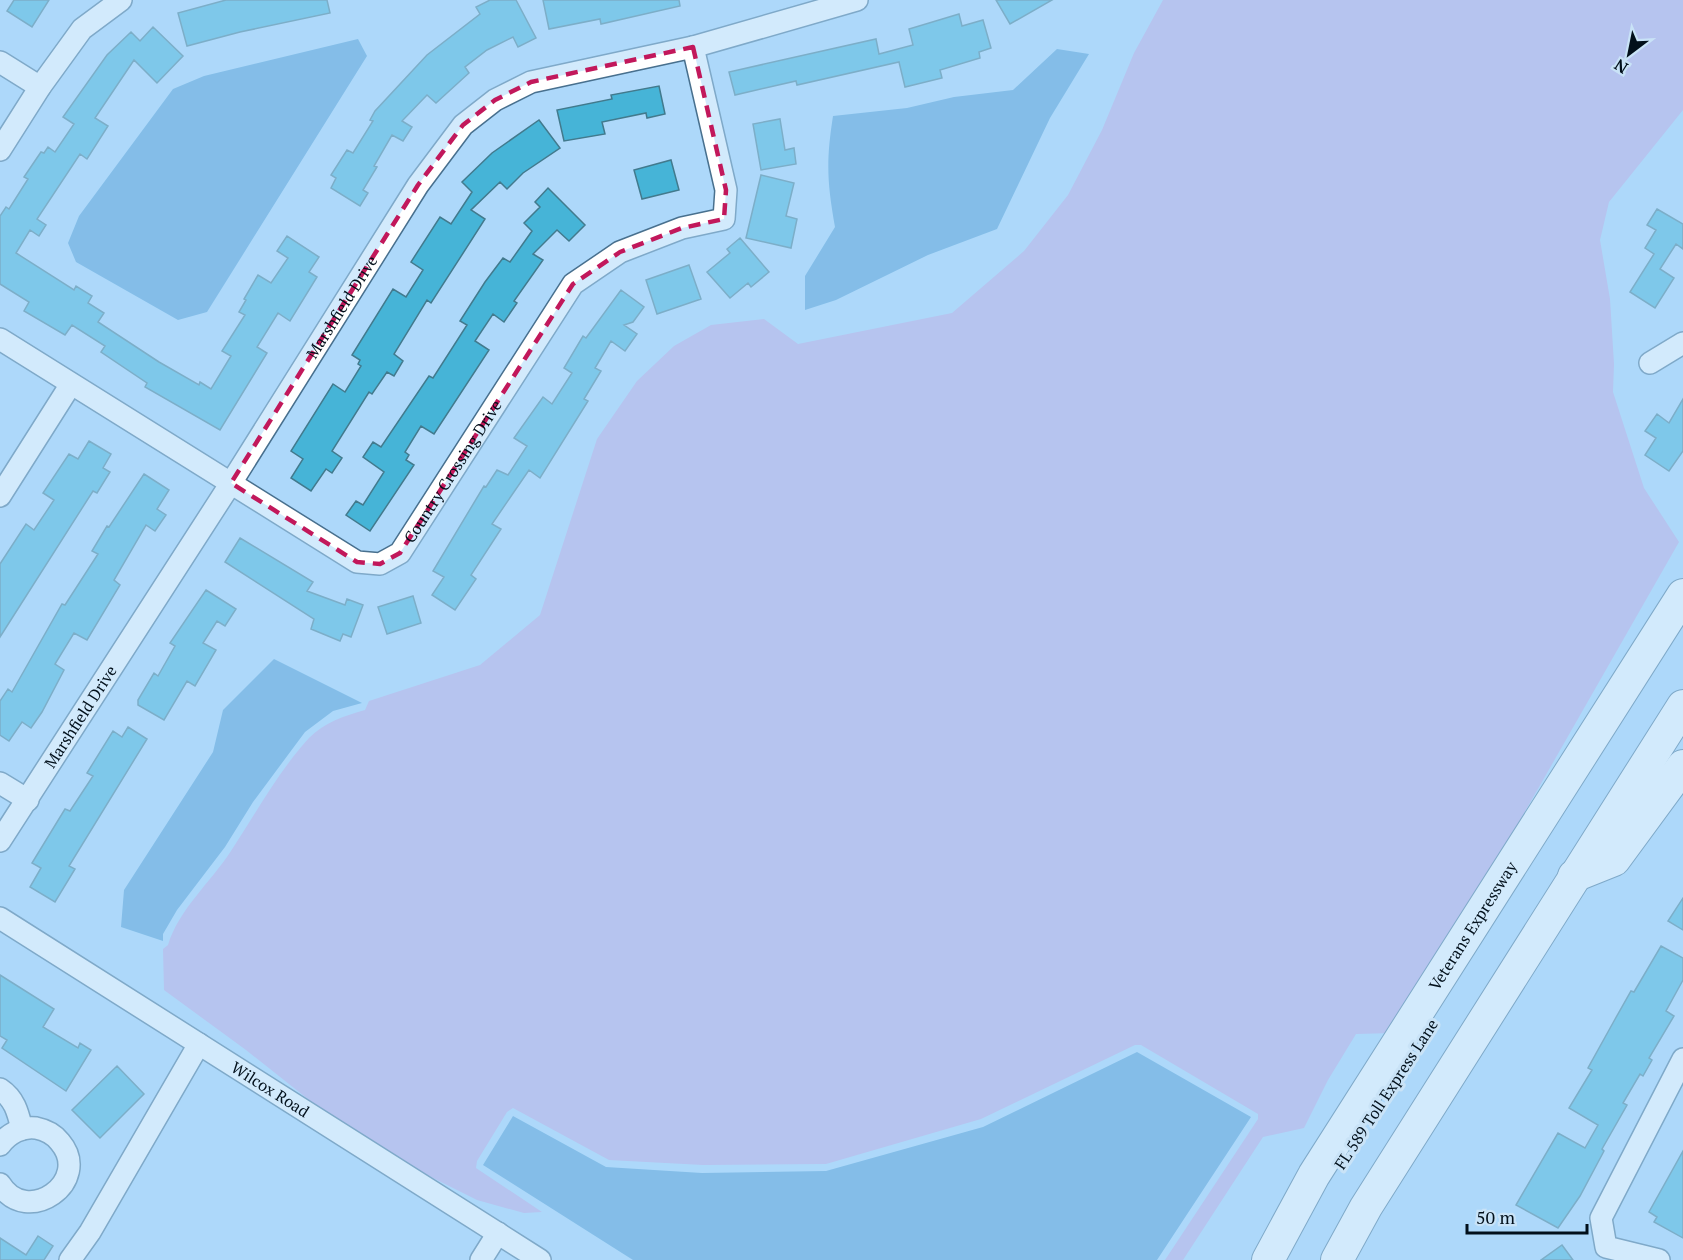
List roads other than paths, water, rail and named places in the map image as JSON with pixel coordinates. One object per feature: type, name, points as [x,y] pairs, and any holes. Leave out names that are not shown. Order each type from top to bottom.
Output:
[{"type":"highway","name":"Veterans Expressway","points":[[1268,1260],[1314,1175],[1683,595]]},
{"type":"highway","name":"FL 589 Toll Express Lane","points":[[1288,1260],[1332,1180],[1683,628]]},
{"type":"highway","points":[[1336,1260],[1366,1207],[1683,706]]},
{"type":"highway","points":[[1574,876],[1614,860],[1683,766]]},
{"type":"street","points":[[0,150],[39,87],[82,29],[121,0]]},
{"type":"street","name":"Marshfield Drive","points":[[0,841],[28,801],[231,483],[418,185],[463,125],[495,100],[531,82],[693,47],[857,0]]},
{"type":"street","name":"Country Crossing Drive","points":[[0,339],[357,562],[380,564],[400,553],[573,284],[620,252],[682,228],[724,219],[726,190],[693,47]]},
{"type":"street","points":[[0,63],[39,87]]},
{"type":"street","points":[[1650,363],[1683,343]]},
{"type":"street","points":[[0,496],[71,384]]},
{"type":"street","points":[[0,783],[28,801]]},
{"type":"street","name":"Wilcox Road","points":[[0,918],[540,1260]]},
{"type":"street","points":[[70,1260],[199,1044]]},
{"type":"street","points":[[1659,1260],[1606,1247],[1601,1218],[1683,1059]]},
{"type":"street","points":[[0,1089],[7,1094],[18,1110],[22,1129]]},
{"type":"street","points":[[0,1145],[10,1134],[22,1129],[45,1130],[56,1137],[68,1157],[66,1181],[59,1191],[38,1202],[13,1197],[0,1184]]},
{"type":"street","points":[[481,1260],[498,1233]]},
{"type":"water","points":[[358,39],[367,56],[207,312],[178,320],[76,262],[68,243],[79,216],[173,89],[204,76]]},
{"type":"water","points":[[1057,49],[1089,54],[1050,118],[997,229],[928,255],[836,300],[805,310],[805,276],[835,227],[828,172],[833,116],[907,108],[954,97],[1013,90]]},
{"type":"water","points":[[274,659],[362,703],[333,711],[305,732],[253,802],[225,847],[177,910],[163,934],[163,941],[121,927],[124,890],[213,752],[223,710]]},
{"type":"water","points":[[1137,1052],[1251,1117],[1157,1260],[633,1260],[483,1165],[513,1116],[606,1167],[702,1173],[826,1171],[983,1127]]}]
